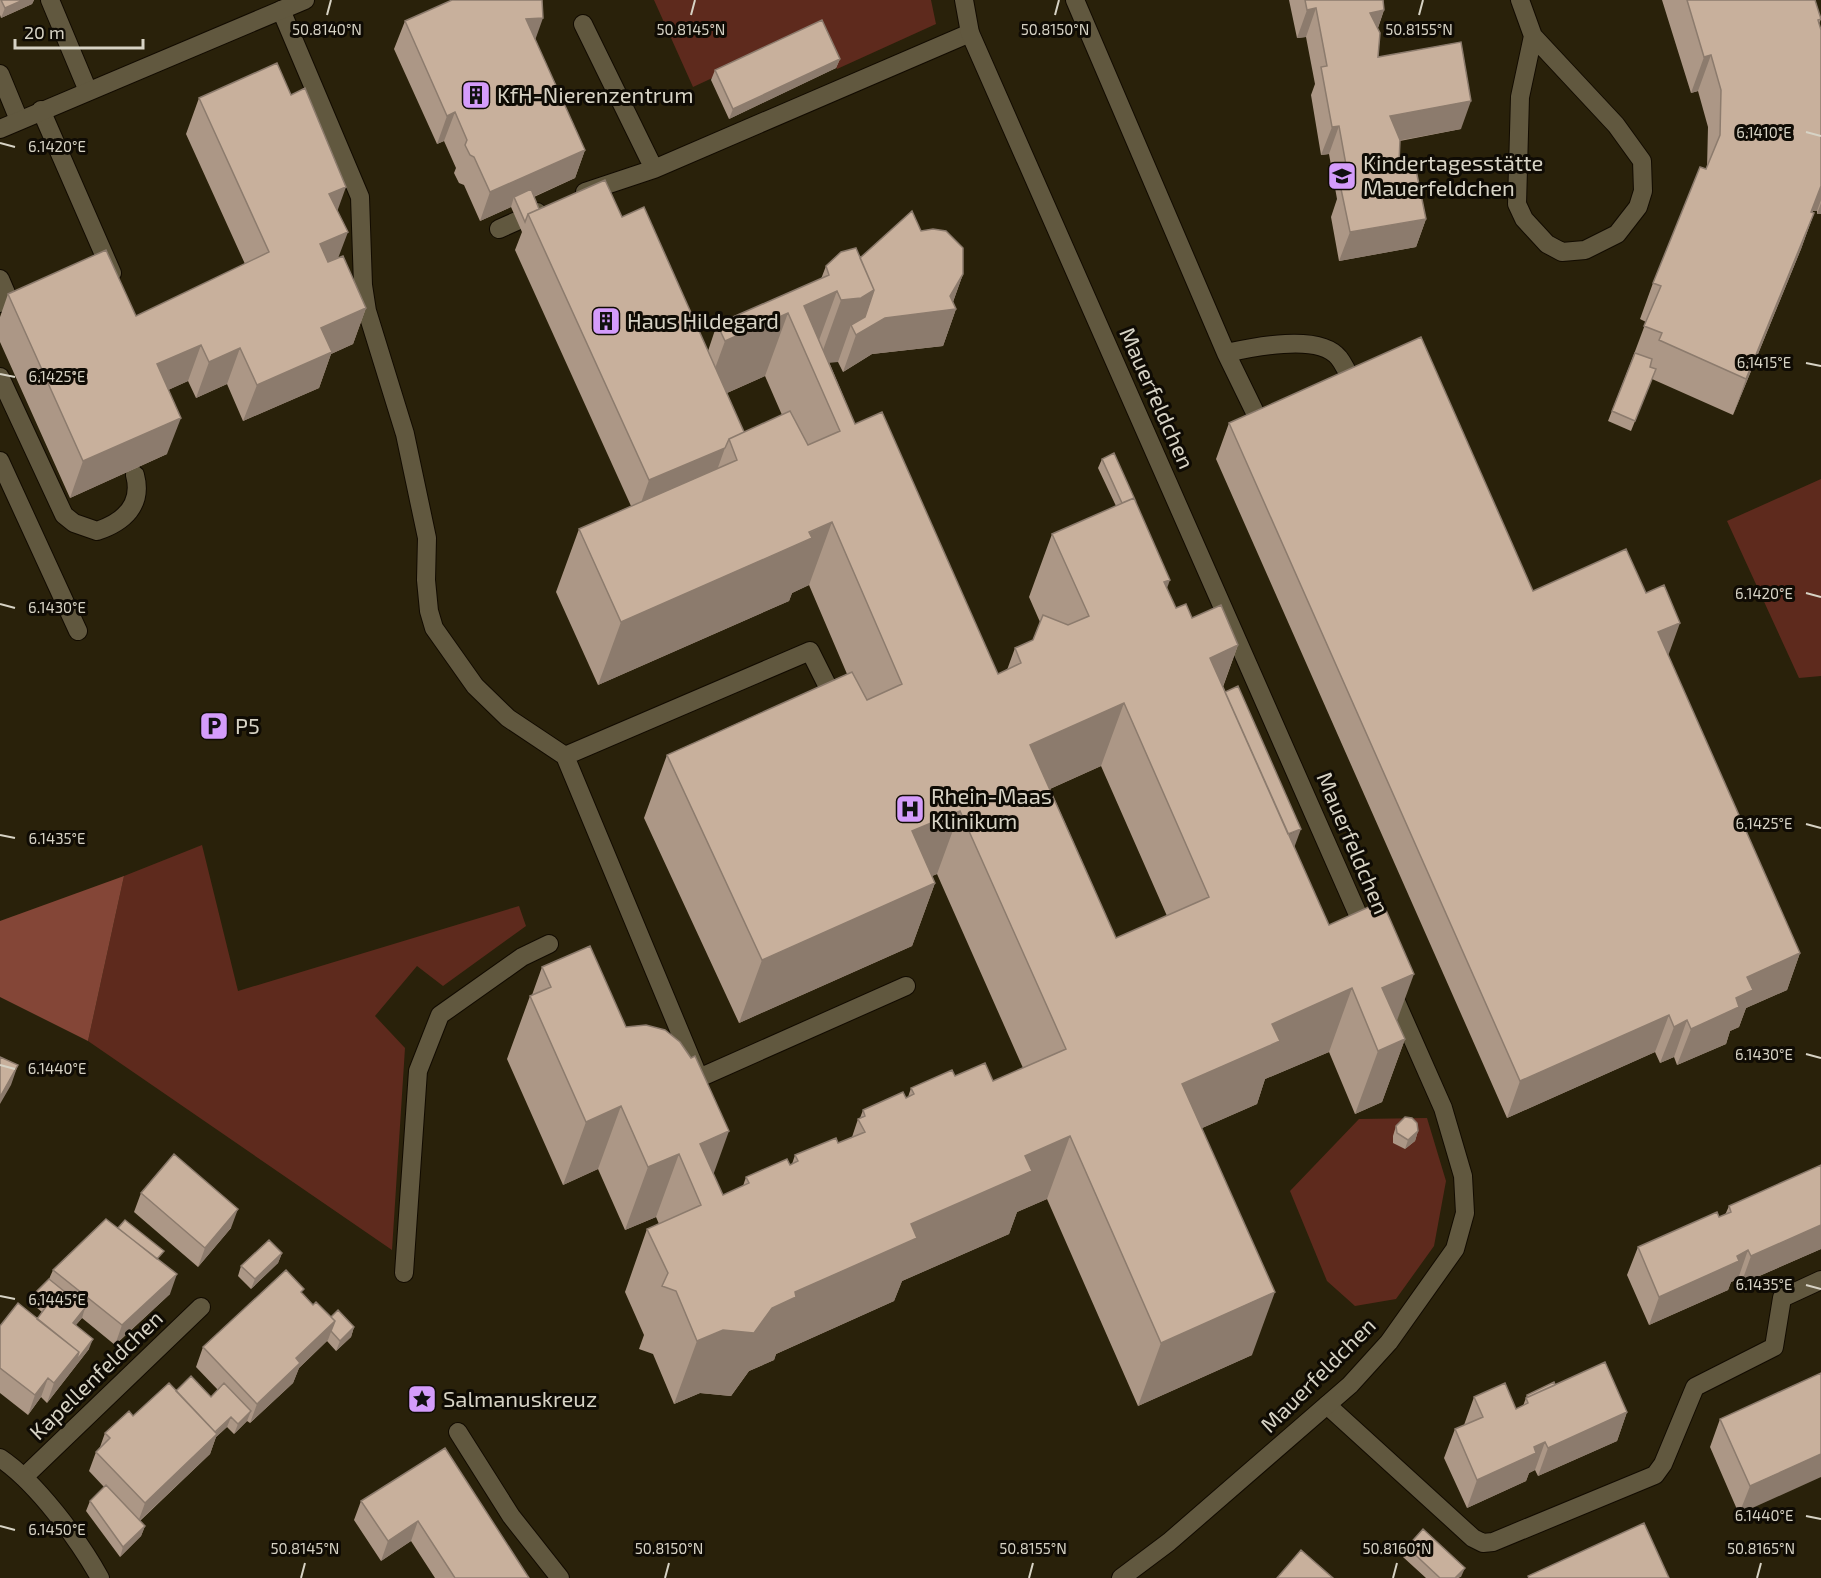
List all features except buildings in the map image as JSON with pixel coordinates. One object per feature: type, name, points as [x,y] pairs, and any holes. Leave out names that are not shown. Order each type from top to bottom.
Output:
[{"type":"street","points":[[50,0],[88,91]]},
{"type":"street","points":[[0,129],[305,0]]},
{"type":"street","name":"Mauerfeldchen","points":[[964,0],[970,33],[1374,952]]},
{"type":"street","points":[[1075,0],[1226,353],[1266,437]]},
{"type":"street","points":[[1520,0],[1533,36],[1616,125],[1642,161],[1643,191],[1638,207],[1617,234],[1585,250],[1562,252],[1547,244],[1530,226],[1517,204],[1520,97],[1533,36]]},
{"type":"street","points":[[281,10],[360,197],[363,285],[367,311],[405,434],[428,538],[426,580],[429,610],[434,627],[475,686],[500,710],[565,756],[699,1078],[906,986]]},
{"type":"street","points":[[583,24],[654,169]]},
{"type":"street","points":[[572,196],[654,169],[970,33]]},
{"type":"street","points":[[0,74],[19,120]]},
{"type":"street","points":[[41,110],[121,294]]},
{"type":"street","points":[[499,229],[551,206]]},
{"type":"street","points":[[0,279],[6,293],[6,301],[0,303]]},
{"type":"street","points":[[1226,353],[1290,344],[1323,347],[1338,356],[1358,395]]},
{"type":"street","points":[[0,377],[64,515],[74,523],[98,531],[124,518],[132,510],[136,499],[138,488],[135,475]]},
{"type":"street","points":[[0,461],[78,631]]},
{"type":"street","points":[[565,756],[810,651],[846,724]]},
{"type":"street","points":[[404,1273],[418,1071],[440,1015],[522,957],[549,944]]},
{"type":"street","name":"Mauerfeldchen","points":[[1121,1578],[1169,1542],[1327,1405],[1389,1342],[1455,1249],[1465,1213],[1463,1176],[1443,1108],[1384,974]]},
{"type":"street","points":[[1327,1405],[1473,1538],[1483,1543],[1493,1542],[1655,1475],[1663,1464],[1695,1387],[1774,1347],[1782,1298],[1821,1280]]},
{"type":"street","name":"Kapellenfeldchen","points":[[24,1477],[201,1307]]},
{"type":"street","points":[[458,1432],[511,1516],[560,1578]]},
{"type":"street","points":[[0,1458],[24,1477],[54,1512],[100,1578]]},
{"type":"shaded area","points":[[654,0],[931,0],[936,24],[837,69],[818,29],[693,87]]},
{"type":"shaded area","points":[[1821,479],[1821,676],[1799,678],[1727,521]]},
{"type":"shaded area","points":[[202,845],[238,991],[519,906],[526,926],[443,986],[417,966],[375,1016],[405,1048],[392,1250],[88,1041],[124,876]]},
{"type":"shaded area","points":[[124,876],[88,1041],[0,997],[0,921]]},
{"type":"shaded area","points":[[1427,1118],[1446,1181],[1434,1246],[1396,1299],[1355,1306],[1327,1281],[1290,1191],[1359,1119]]},
{"type":"place","name":"KfH-Nierenzentrum","points":[[476,95]]},
{"type":"place","name":"Kindertagesstätte Mauerfeldchen","points":[[1342,176]]},
{"type":"place","name":"Haus Hildegard","points":[[606,321]]},
{"type":"place","name":"P5","points":[[214,726]]},
{"type":"place","name":"Rhein-Maas Klinikum","points":[[910,809]]},
{"type":"place","name":"Salmanuskreuz","points":[[422,1399]]}]
